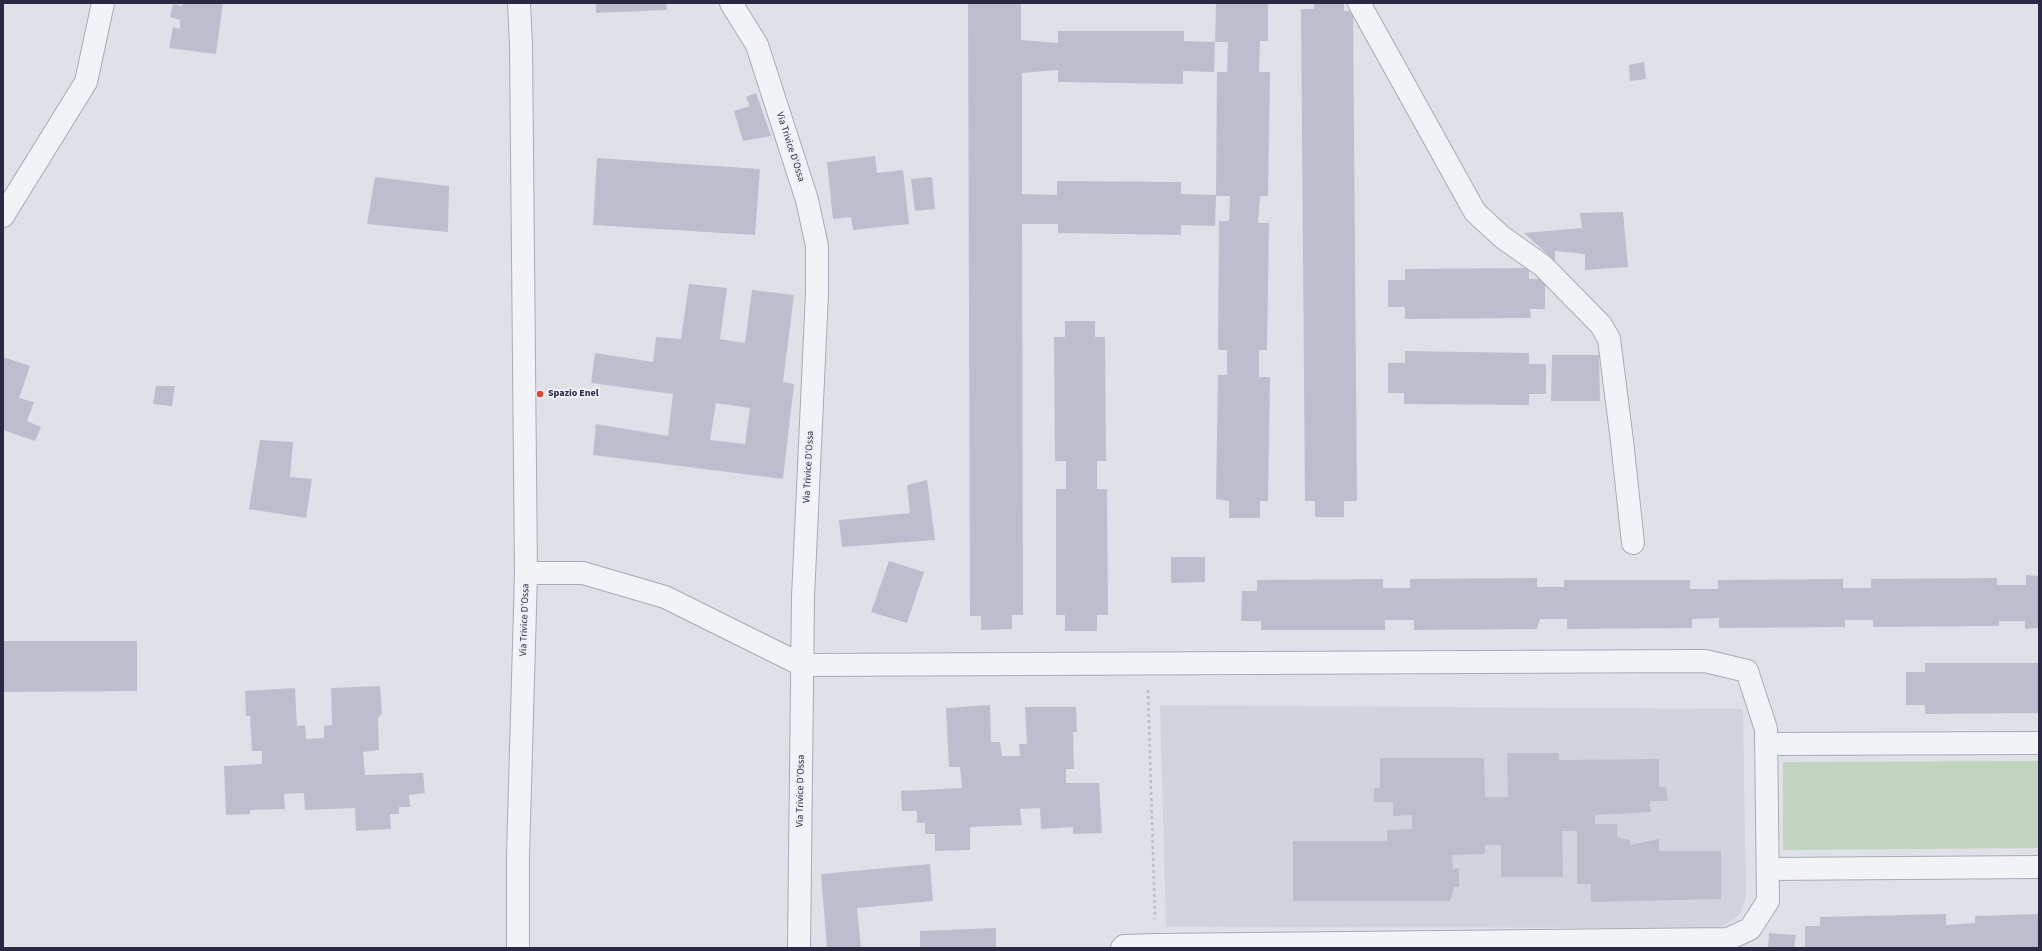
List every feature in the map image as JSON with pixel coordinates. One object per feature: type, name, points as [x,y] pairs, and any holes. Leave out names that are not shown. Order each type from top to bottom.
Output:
[{"type":"street","points":[[3,216],[86,82],[103,3]]},
{"type":"street","name":"Via Trivice D'Ossa","points":[[518,948],[518,856],[526,573],[521,60],[519,3]]},
{"type":"street","name":"Via Trivice D'Ossa","points":[[731,3],[757,44],[807,200],[817,246],[817,293],[803,597],[799,948]]},
{"type":"street","points":[[1359,3],[1475,212],[1502,237],[1543,266],[1601,325],[1609,339],[1633,543]]},
{"type":"street","points":[[526,573],[583,573],[665,597],[802,665],[1706,661],[1747,671],[1766,729],[1768,901],[1750,929],[1728,939],[1156,945],[1124,946],[1122,948]]},
{"type":"street","points":[[1766,744],[2039,744]]},
{"type":"street","points":[[1768,869],[2039,867]]},
{"type":"path","points":[[1147,663],[1156,945]]},
{"type":"shaded area","points":[[1160,705],[1743,709],[1746,898],[1740,914],[1725,925],[1713,928],[1166,927]]},
{"type":"green space","points":[[2039,761],[2039,848],[1783,850],[1783,762]]},
{"type":"building","points":[[183,3],[223,3],[216,54],[169,48],[173,27],[180,29],[180,20],[170,17],[173,4],[182,6]]},
{"type":"building","points":[[596,3],[666,3],[667,10],[596,13]]},
{"type":"building","points":[[968,3],[1021,3],[1021,40],[1058,43],[1058,31],[1184,31],[1184,41],[1215,42],[1214,72],[1183,71],[1183,84],[1058,82],[1058,70],[1022,73],[1022,194],[1057,195],[1057,181],[1181,182],[1181,194],[1216,195],[1215,226],[1181,225],[1181,235],[1058,233],[1058,224],[1022,224],[1023,615],[1012,615],[1012,629],[981,630],[981,616],[970,616]]},
{"type":"building","points":[[1216,3],[1268,3],[1268,41],[1260,41],[1259,72],[1270,72],[1268,196],[1260,196],[1258,223],[1269,223],[1267,350],[1259,350],[1259,377],[1270,377],[1268,501],[1260,501],[1260,518],[1229,518],[1229,501],[1216,499],[1218,375],[1227,375],[1227,350],[1218,350],[1219,221],[1229,221],[1230,196],[1216,196],[1217,72],[1227,72],[1228,42],[1215,42]]},
{"type":"building","points":[[1314,3],[1344,3],[1344,11],[1353,11],[1357,501],[1344,501],[1344,517],[1315,517],[1315,501],[1305,501],[1301,9],[1314,9]]},
{"type":"building","points":[[1644,62],[1646,79],[1630,81],[1629,65]]},
{"type":"building","points":[[756,93],[771,136],[743,141],[734,111],[750,106],[746,97]]},
{"type":"building","points":[[875,156],[877,173],[903,170],[909,224],[853,230],[851,217],[833,219],[827,162]]},
{"type":"building","points":[[597,158],[760,169],[755,235],[593,225]]},
{"type":"building","points":[[375,177],[449,186],[448,232],[367,224]]},
{"type":"building","points":[[932,177],[935,209],[915,211],[911,179]]},
{"type":"building","points":[[1623,212],[1628,267],[1585,270],[1585,254],[1555,251],[1555,261],[1524,233],[1582,228],[1580,213]]},
{"type":"building","points":[[1529,268],[1529,279],[1545,279],[1545,309],[1530,309],[1531,318],[1405,319],[1405,307],[1388,307],[1388,280],[1405,280],[1405,269]]},
{"type":"building","points":[[689,284],[727,288],[720,339],[745,343],[752,290],[794,295],[783,382],[794,384],[783,479],[593,455],[596,424],[668,436],[673,394],[591,383],[595,353],[653,362],[656,337],[681,339]],"holes":[[[716,403],[750,408],[745,444],[710,440]]]},
{"type":"building","points":[[1065,321],[1095,321],[1095,337],[1105,337],[1106,461],[1097,461],[1097,489],[1107,489],[1108,615],[1097,615],[1097,631],[1065,631],[1065,615],[1056,615],[1056,489],[1066,489],[1066,461],[1055,461],[1054,337],[1065,337]]},
{"type":"building","points":[[1405,351],[1529,353],[1529,364],[1546,364],[1546,394],[1529,394],[1529,405],[1404,404],[1404,393],[1388,393],[1388,363],[1405,363]]},
{"type":"building","points":[[1552,355],[1599,355],[1600,401],[1551,401]]},
{"type":"building","points":[[3,357],[30,366],[19,398],[34,402],[27,421],[41,427],[35,441],[3,430]]},
{"type":"building","points":[[156,386],[175,386],[172,406],[153,404]]},
{"type":"building","points":[[260,440],[293,442],[290,477],[312,479],[306,518],[249,509]]},
{"type":"building","points":[[927,480],[935,540],[842,547],[839,520],[910,513],[907,485]]},
{"type":"building","points":[[1171,557],[1205,557],[1205,582],[1171,583]]},
{"type":"building","points":[[889,561],[924,572],[907,623],[871,612]]},
{"type":"building","points":[[2026,575],[2039,576],[2039,628],[2025,629],[2025,621],[1999,621],[1999,626],[1873,627],[1873,620],[1845,620],[1845,627],[1719,628],[1719,618],[1692,619],[1692,628],[1567,629],[1567,619],[1540,619],[1537,629],[1414,630],[1414,620],[1385,620],[1385,630],[1261,630],[1261,621],[1241,621],[1242,591],[1257,591],[1257,580],[1383,579],[1383,588],[1410,588],[1410,579],[1537,578],[1537,587],[1564,587],[1564,580],[1690,580],[1690,589],[1718,589],[1718,580],[1843,579],[1843,588],[1871,588],[1871,579],[1997,578],[1997,585],[2026,585]]},
{"type":"building","points":[[3,641],[137,641],[137,691],[3,692]]},
{"type":"building","points":[[1925,663],[2039,663],[2039,713],[1925,714],[1925,705],[1906,705],[1906,672],[1925,672]]},
{"type":"building","points":[[380,686],[382,713],[378,718],[379,750],[363,752],[365,775],[423,773],[425,793],[409,795],[410,807],[399,807],[399,814],[390,814],[391,829],[356,831],[355,808],[305,810],[304,793],[284,794],[285,809],[250,810],[250,814],[226,815],[224,766],[262,764],[262,751],[252,751],[250,716],[246,716],[245,691],[295,688],[297,726],[305,725],[306,739],[324,738],[324,726],[332,725],[331,688]]},
{"type":"building","points":[[990,705],[991,742],[1000,742],[1002,756],[1020,756],[1019,744],[1027,744],[1025,707],[1076,707],[1077,732],[1073,732],[1074,769],[1066,769],[1066,783],[1099,783],[1102,833],[1073,834],[1073,827],[1041,829],[1040,808],[1020,809],[1022,825],[970,827],[970,850],[935,851],[935,834],[925,834],[925,823],[917,823],[917,811],[902,811],[901,791],[962,788],[960,767],[949,767],[946,708]]},
{"type":"building","points":[[1507,753],[1559,753],[1559,760],[1659,759],[1659,787],[1666,787],[1668,801],[1650,801],[1651,812],[1595,815],[1595,824],[1617,824],[1617,837],[1630,840],[1630,845],[1659,839],[1659,851],[1721,851],[1721,899],[1591,902],[1591,884],[1577,884],[1577,831],[1562,831],[1563,877],[1501,877],[1501,845],[1485,845],[1485,854],[1452,855],[1453,869],[1459,868],[1459,887],[1454,887],[1450,901],[1293,901],[1293,841],[1387,841],[1387,830],[1412,829],[1412,815],[1393,816],[1393,802],[1374,802],[1374,788],[1380,788],[1380,758],[1484,758],[1485,797],[1508,797]]},
{"type":"building","points":[[930,864],[933,901],[857,908],[861,948],[827,948],[821,874]]},
{"type":"building","points":[[1946,914],[1946,925],[1975,923],[1975,916],[2039,914],[2039,948],[1805,948],[1805,926],[1820,926],[1820,917]]},
{"type":"building","points":[[996,928],[996,948],[920,948],[920,931]]},
{"type":"building","points":[[1769,933],[1796,935],[1794,948],[1768,948]]},
{"type":"place","name":"Spazio Enel","points":[[540,394]]}]
